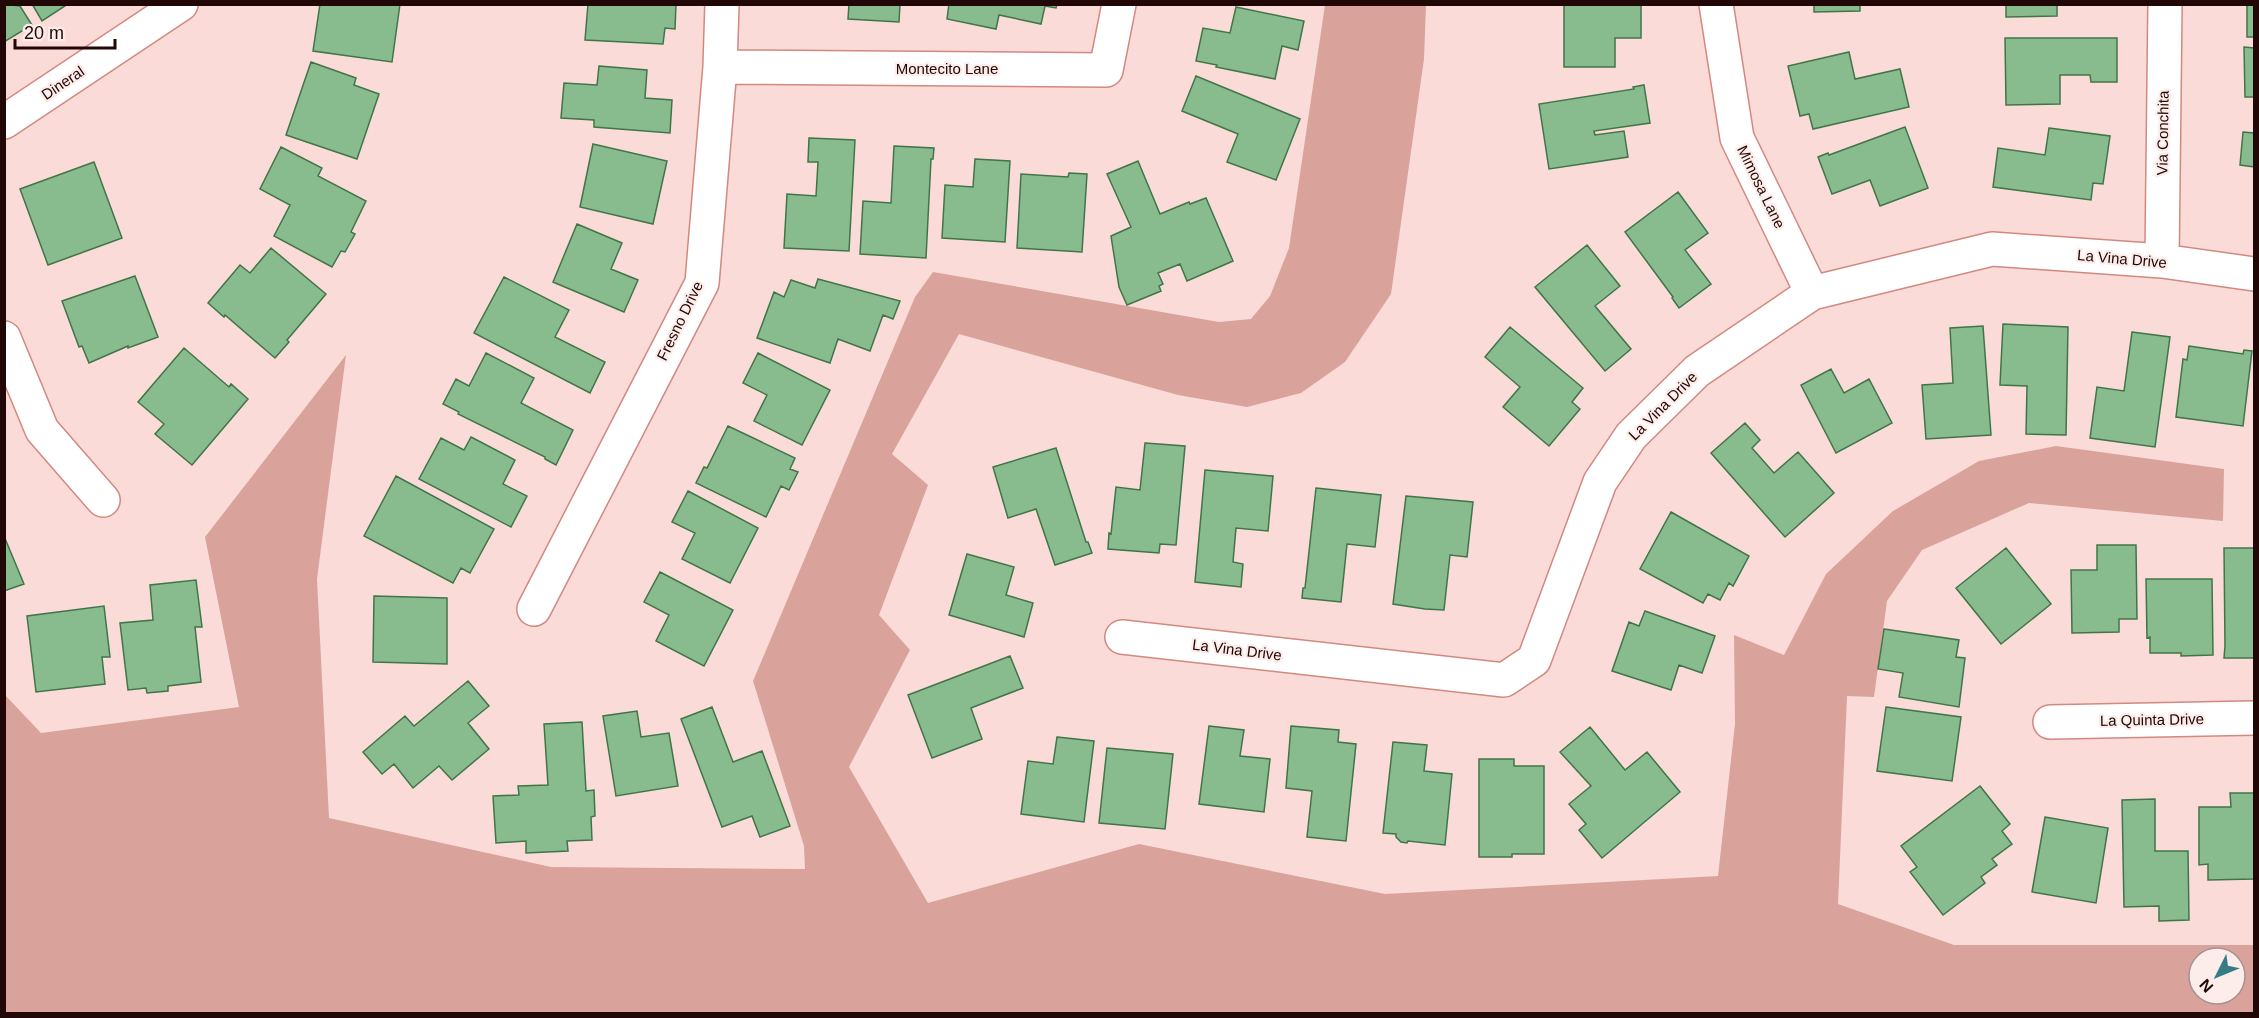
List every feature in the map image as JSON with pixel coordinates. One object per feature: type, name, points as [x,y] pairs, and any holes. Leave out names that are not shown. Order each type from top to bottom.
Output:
[{"type":"street","name":"Dineral","points":[[4,122],[181,4]]},
{"type":"street","name":"Fresno Drive","points":[[534,609],[702,283],[720,67],[722,4]]},
{"type":"street","name":"Montecito Lane","points":[[720,67],[1106,70],[1119,4]]},
{"type":"street","name":"Mimosa Lane","points":[[1716,4],[1737,138],[1812,293]]},
{"type":"street","name":"Via Conchita","points":[[2162,261],[2164,4]]},
{"type":"street","name":"La Vina Drive","points":[[1122,637],[1504,680],[1534,660],[1600,482],[1631,436],[1697,371],[1812,293],[1992,249],[2162,261],[2254,274]]},
{"type":"street","points":[[4,338],[42,430],[103,500]]},
{"type":"street","name":"La Quinta Drive","points":[[2050,722],[2254,718]]},
{"type":"shaded area","points":[[1325,5],[1426,5],[1424,59],[1391,294],[1345,362],[1301,393],[1247,407],[1178,395],[959,334],[892,454],[928,485],[879,615],[910,650],[849,767],[928,903],[1139,844],[1385,894],[1718,876],[1735,724],[1734,635],[1784,655],[1826,574],[1893,511],[1979,461],[2056,446],[2224,469],[2223,521],[2029,503],[1922,550],[1887,601],[1874,697],[1847,696],[1838,904],[1954,945],[2254,945],[2254,1013],[5,1013],[5,695],[41,733],[239,707],[205,537],[346,355],[317,579],[329,818],[551,867],[805,869],[804,846],[753,681],[915,297],[933,272],[1219,322],[1251,319],[1270,296],[1289,248]]},
{"type":"building","points":[[4,4],[20,6],[32,25],[4,42]]},
{"type":"building","points":[[32,4],[68,4],[42,21]]},
{"type":"building","points":[[320,4],[400,4],[392,62],[313,51]]},
{"type":"building","points":[[588,4],[676,4],[675,29],[665,28],[663,44],[585,40]]},
{"type":"building","points":[[849,4],[900,4],[899,22],[848,19]]},
{"type":"building","points":[[949,4],[1057,4],[1056,8],[1045,6],[1041,24],[999,15],[996,29],[947,19]]},
{"type":"building","points":[[1564,4],[1641,4],[1641,38],[1615,38],[1615,67],[1564,67]]},
{"type":"building","points":[[1814,4],[1860,4],[1860,11],[1814,12]]},
{"type":"building","points":[[2006,4],[2057,4],[2057,16],[2006,17]]},
{"type":"building","points":[[2247,4],[2254,4],[2254,37],[2247,37]]},
{"type":"building","points":[[1236,7],[1304,21],[1298,50],[1282,46],[1275,79],[1196,61],[1203,28],[1230,33]]},
{"type":"building","points":[[2005,38],[2117,38],[2117,82],[2091,82],[2090,75],[2060,75],[2060,104],[2006,105]]},
{"type":"building","points":[[2244,47],[2254,48],[2254,97],[2245,97]]},
{"type":"building","points":[[1849,52],[1855,79],[1900,69],[1909,107],[1813,129],[1809,114],[1800,116],[1788,66]]},
{"type":"building","points":[[311,62],[356,78],[354,85],[379,94],[357,159],[286,135]]},
{"type":"building","points":[[599,66],[647,70],[645,98],[672,100],[670,133],[594,127],[594,120],[561,118],[564,83],[597,85]]},
{"type":"building","points":[[1196,76],[1300,119],[1276,180],[1227,162],[1238,134],[1182,111]]},
{"type":"building","points":[[1644,85],[1650,123],[1594,131],[1595,135],[1624,131],[1628,157],[1549,169],[1539,104],[1634,89],[1633,87]]},
{"type":"building","points":[[1905,127],[1928,188],[1880,206],[1870,180],[1832,194],[1818,157]]},
{"type":"building","points":[[2049,128],[2110,136],[2103,184],[2093,183],[2091,200],[1993,187],[1998,148],[2045,155]]},
{"type":"building","points":[[2243,132],[2254,133],[2254,167],[2240,165]]},
{"type":"building","points":[[809,138],[855,140],[849,251],[784,248],[787,194],[816,196],[818,162],[808,162]]},
{"type":"building","points":[[593,144],[667,161],[653,224],[580,207]]},
{"type":"building","points":[[894,146],[934,148],[933,159],[931,159],[926,258],[860,254],[863,201],[891,203]]},
{"type":"building","points":[[281,147],[322,168],[318,176],[366,201],[351,232],[355,234],[345,252],[341,251],[332,267],[274,236],[290,205],[260,189]]},
{"type":"building","points":[[975,159],[1010,161],[1005,242],[942,238],[945,185],[973,187]]},
{"type":"building","points":[[1138,161],[1160,214],[1189,202],[1190,204],[1206,198],[1233,261],[1187,281],[1180,264],[1158,273],[1163,284],[1159,286],[1161,291],[1127,305],[1119,287],[1111,236],[1131,227],[1107,174]]},
{"type":"building","points":[[94,162],[122,238],[48,265],[20,189]]},
{"type":"building","points":[[1069,173],[1087,174],[1082,252],[1017,248],[1021,174],[1068,177]]},
{"type":"building","points":[[1678,192],[1708,233],[1685,250],[1711,284],[1679,308],[1625,232]]},
{"type":"building","points":[[577,224],[622,243],[611,269],[638,280],[624,312],[553,282]]},
{"type":"building","points":[[1587,245],[1620,286],[1595,306],[1631,349],[1605,371],[1535,287]]},
{"type":"building","points":[[271,248],[326,294],[287,340],[289,342],[275,358],[208,303],[240,265],[250,273]]},
{"type":"building","points":[[135,276],[158,337],[128,348],[128,346],[89,363],[82,346],[79,347],[62,301]]},
{"type":"building","points":[[504,277],[569,310],[555,337],[605,362],[590,393],[474,333]]},
{"type":"building","points":[[818,279],[900,301],[893,319],[883,315],[870,351],[838,339],[830,363],[757,338],[774,292],[784,297],[791,280],[815,288]]},
{"type":"building","points":[[2003,324],[2068,327],[2066,435],[2026,434],[2027,386],[2000,385]]},
{"type":"building","points":[[1983,326],[1991,435],[1926,439],[1922,385],[1953,383],[1950,328]]},
{"type":"building","points":[[1510,327],[1583,388],[1572,402],[1580,409],[1549,446],[1503,407],[1520,387],[1485,357]]},
{"type":"building","points":[[2132,332],[2170,337],[2155,447],[2090,438],[2097,387],[2124,391]]},
{"type":"building","points":[[2189,346],[2243,354],[2244,350],[2252,351],[2243,426],[2176,417],[2183,359],[2187,360]]},
{"type":"building","points":[[184,348],[229,387],[231,384],[248,399],[192,465],[155,434],[164,424],[138,402]]},
{"type":"building","points":[[486,353],[534,378],[521,403],[573,430],[556,465],[545,457],[458,414],[459,412],[443,404],[456,379],[469,386]]},
{"type":"building","points":[[758,353],[830,390],[802,445],[754,421],[767,395],[743,383]]},
{"type":"building","points":[[1831,369],[1844,393],[1869,379],[1892,423],[1836,453],[1801,385]]},
{"type":"building","points":[[1745,423],[1760,440],[1752,448],[1774,473],[1798,452],[1834,493],[1785,537],[1711,453]]},
{"type":"building","points":[[728,426],[795,458],[790,469],[798,472],[789,490],[781,486],[766,517],[696,483],[704,467],[707,468]]},
{"type":"building","points":[[471,437],[515,460],[503,484],[527,496],[511,527],[419,479],[441,438],[464,450]]},
{"type":"building","points":[[1145,443],[1185,446],[1176,545],[1160,544],[1159,553],[1108,549],[1116,487],[1140,490]]},
{"type":"building","points":[[1056,448],[1086,542],[1092,553],[1055,565],[1036,509],[1008,518],[993,467]]},
{"type":"building","points":[[1205,470],[1273,476],[1268,531],[1236,528],[1233,562],[1243,564],[1241,587],[1195,582]]},
{"type":"building","points":[[396,476],[494,529],[470,573],[461,568],[453,583],[364,536]]},
{"type":"building","points":[[1316,488],[1381,495],[1375,547],[1347,544],[1341,602],[1302,598]]},
{"type":"building","points":[[688,491],[758,528],[730,583],[682,559],[695,533],[672,522]]},
{"type":"building","points":[[1406,496],[1473,502],[1467,557],[1450,555],[1444,610],[1393,604]]},
{"type":"building","points":[[1671,512],[1749,556],[1733,586],[1729,583],[1720,600],[1708,594],[1703,603],[1640,569]]},
{"type":"building","points":[[4,536],[24,584],[4,591]]},
{"type":"building","points":[[2097,545],[2136,545],[2137,619],[2119,619],[2119,632],[2072,633],[2071,570],[2097,570]]},
{"type":"building","points":[[2006,548],[2051,604],[2001,644],[1956,588]]},
{"type":"building","points":[[2224,548],[2254,548],[2254,658],[2224,658]]},
{"type":"building","points":[[967,554],[1014,567],[1006,595],[1033,603],[1024,637],[949,615]]},
{"type":"building","points":[[660,572],[733,610],[704,666],[656,641],[669,615],[644,602]]},
{"type":"building","points":[[2146,579],[2212,579],[2213,655],[2181,656],[2181,653],[2150,653],[2150,637],[2147,638]]},
{"type":"building","points":[[196,580],[202,627],[195,627],[201,682],[168,686],[168,691],[147,693],[146,688],[128,690],[120,623],[153,620],[150,585]]},
{"type":"building","points":[[374,596],[447,598],[447,664],[373,662]]},
{"type":"building","points":[[104,606],[110,657],[102,657],[105,684],[36,692],[27,616]]},
{"type":"building","points":[[1645,611],[1715,636],[1702,673],[1679,665],[1671,690],[1612,671],[1629,622],[1639,626]]},
{"type":"building","points":[[1884,629],[1959,640],[1956,657],[1965,658],[1959,707],[1899,697],[1903,673],[1878,669]]},
{"type":"building","points":[[1010,656],[1023,688],[971,708],[982,739],[932,758],[908,695]]},
{"type":"building","points":[[468,681],[489,706],[468,723],[489,749],[452,780],[439,766],[413,788],[394,764],[382,774],[363,752],[405,716],[414,726]]},
{"type":"building","points":[[712,707],[733,762],[762,751],[790,826],[760,837],[752,816],[722,827],[681,719]]},
{"type":"building","points":[[1886,707],[1961,717],[1952,781],[1877,771]]},
{"type":"building","points":[[637,711],[641,737],[669,733],[678,786],[616,796],[603,716]]},
{"type":"building","points":[[582,722],[586,791],[594,790],[595,816],[591,817],[592,840],[567,841],[568,851],[526,853],[526,841],[496,843],[493,796],[519,795],[518,786],[548,785],[544,724]]},
{"type":"building","points":[[1209,726],[1244,730],[1240,756],[1270,759],[1264,812],[1199,804]]},
{"type":"building","points":[[1291,726],[1339,730],[1338,742],[1356,744],[1346,841],[1307,837],[1312,791],[1286,788]]},
{"type":"building","points":[[1590,727],[1625,770],[1647,752],[1680,792],[1602,858],[1579,830],[1586,824],[1569,804],[1591,786],[1560,752]]},
{"type":"building","points":[[1057,737],[1094,741],[1084,822],[1021,814],[1028,761],[1053,764]]},
{"type":"building","points":[[1393,742],[1427,745],[1424,771],[1452,774],[1445,845],[1401,842],[1396,834],[1383,833]]},
{"type":"building","points":[[1107,748],[1173,754],[1165,829],[1099,823]]},
{"type":"building","points":[[1479,759],[1514,759],[1514,766],[1544,766],[1544,854],[1479,857]]},
{"type":"building","points":[[1980,786],[2010,824],[2002,831],[2012,844],[1992,859],[1997,865],[1981,877],[1985,883],[1943,915],[1910,872],[1917,867],[1901,846]]},
{"type":"building","points":[[2230,793],[2254,793],[2254,879],[2208,880],[2208,864],[2199,865],[2199,807],[2231,807]]},
{"type":"building","points":[[2155,799],[2155,851],[2188,851],[2189,920],[2159,921],[2159,906],[2124,907],[2122,800]]},
{"type":"building","points":[[2045,817],[2108,828],[2096,903],[2032,892]]}]
